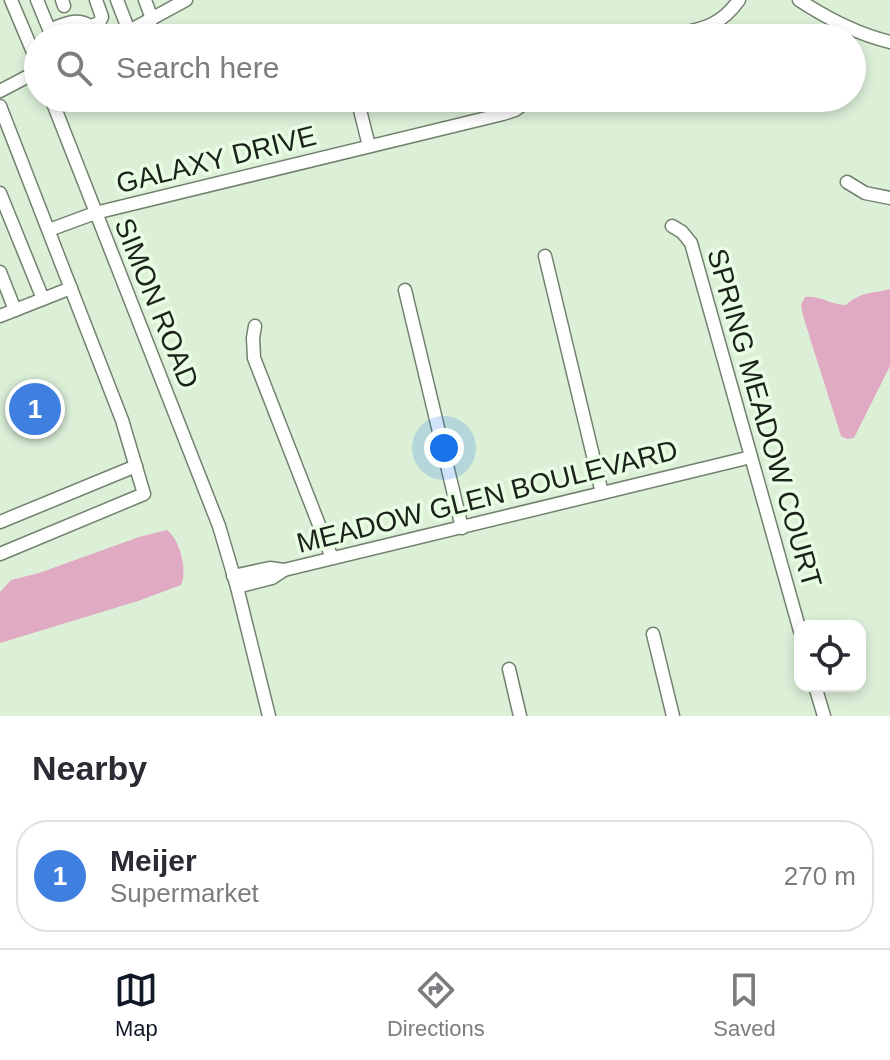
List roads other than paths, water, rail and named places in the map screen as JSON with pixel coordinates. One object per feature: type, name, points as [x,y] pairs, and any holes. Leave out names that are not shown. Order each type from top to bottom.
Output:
[{"type":"street","points":[[11,0],[24,31]]},
{"type":"street","points":[[37,0],[47,24]]},
{"type":"street","points":[[96,0],[102,17],[96,24]]},
{"type":"street","points":[[117,0],[126,24]]},
{"type":"street","points":[[145,0],[152,19]]},
{"type":"street","points":[[142,24],[186,0]]},
{"type":"street","points":[[714,24],[722,20],[739,0]]},
{"type":"street","points":[[799,0],[840,24]]},
{"type":"street","points":[[866,34],[890,42]]},
{"type":"street","points":[[0,91],[24,78]]},
{"type":"street","points":[[0,106],[122,420],[144,494],[0,554]]},
{"type":"street","name":"SIMON ROAD","points":[[56,112],[219,526],[269,716]]},
{"type":"street","points":[[360,112],[369,146]]},
{"type":"street","name":"GALAXY DRIVE","points":[[49,230],[95,213],[509,112]]},
{"type":"street","points":[[847,182],[865,193],[890,198]]},
{"type":"street","points":[[0,193],[43,299]]},
{"type":"street","name":"SPRING MEADOW COURT","points":[[672,226],[691,243],[797,620]]},
{"type":"street","points":[[545,256],[602,493]]},
{"type":"street","points":[[0,272],[15,310]]},
{"type":"street","points":[[0,316],[71,288]]},
{"type":"street","points":[[405,290],[462,528]]},
{"type":"street","points":[[255,326],[254,358],[332,558]]},
{"type":"street","name":"MEADOW GLEN BOULEVARD","points":[[235,581],[272,578],[284,570],[751,457]]},
{"type":"street","points":[[0,522],[136,466]]},
{"type":"street","points":[[653,634],[673,716]]},
{"type":"street","points":[[509,669],[520,716]]},
{"type":"street","points":[[817,692],[824,716]]},
{"type":"place","name":"Meijer","points":[[35,409]]}]
